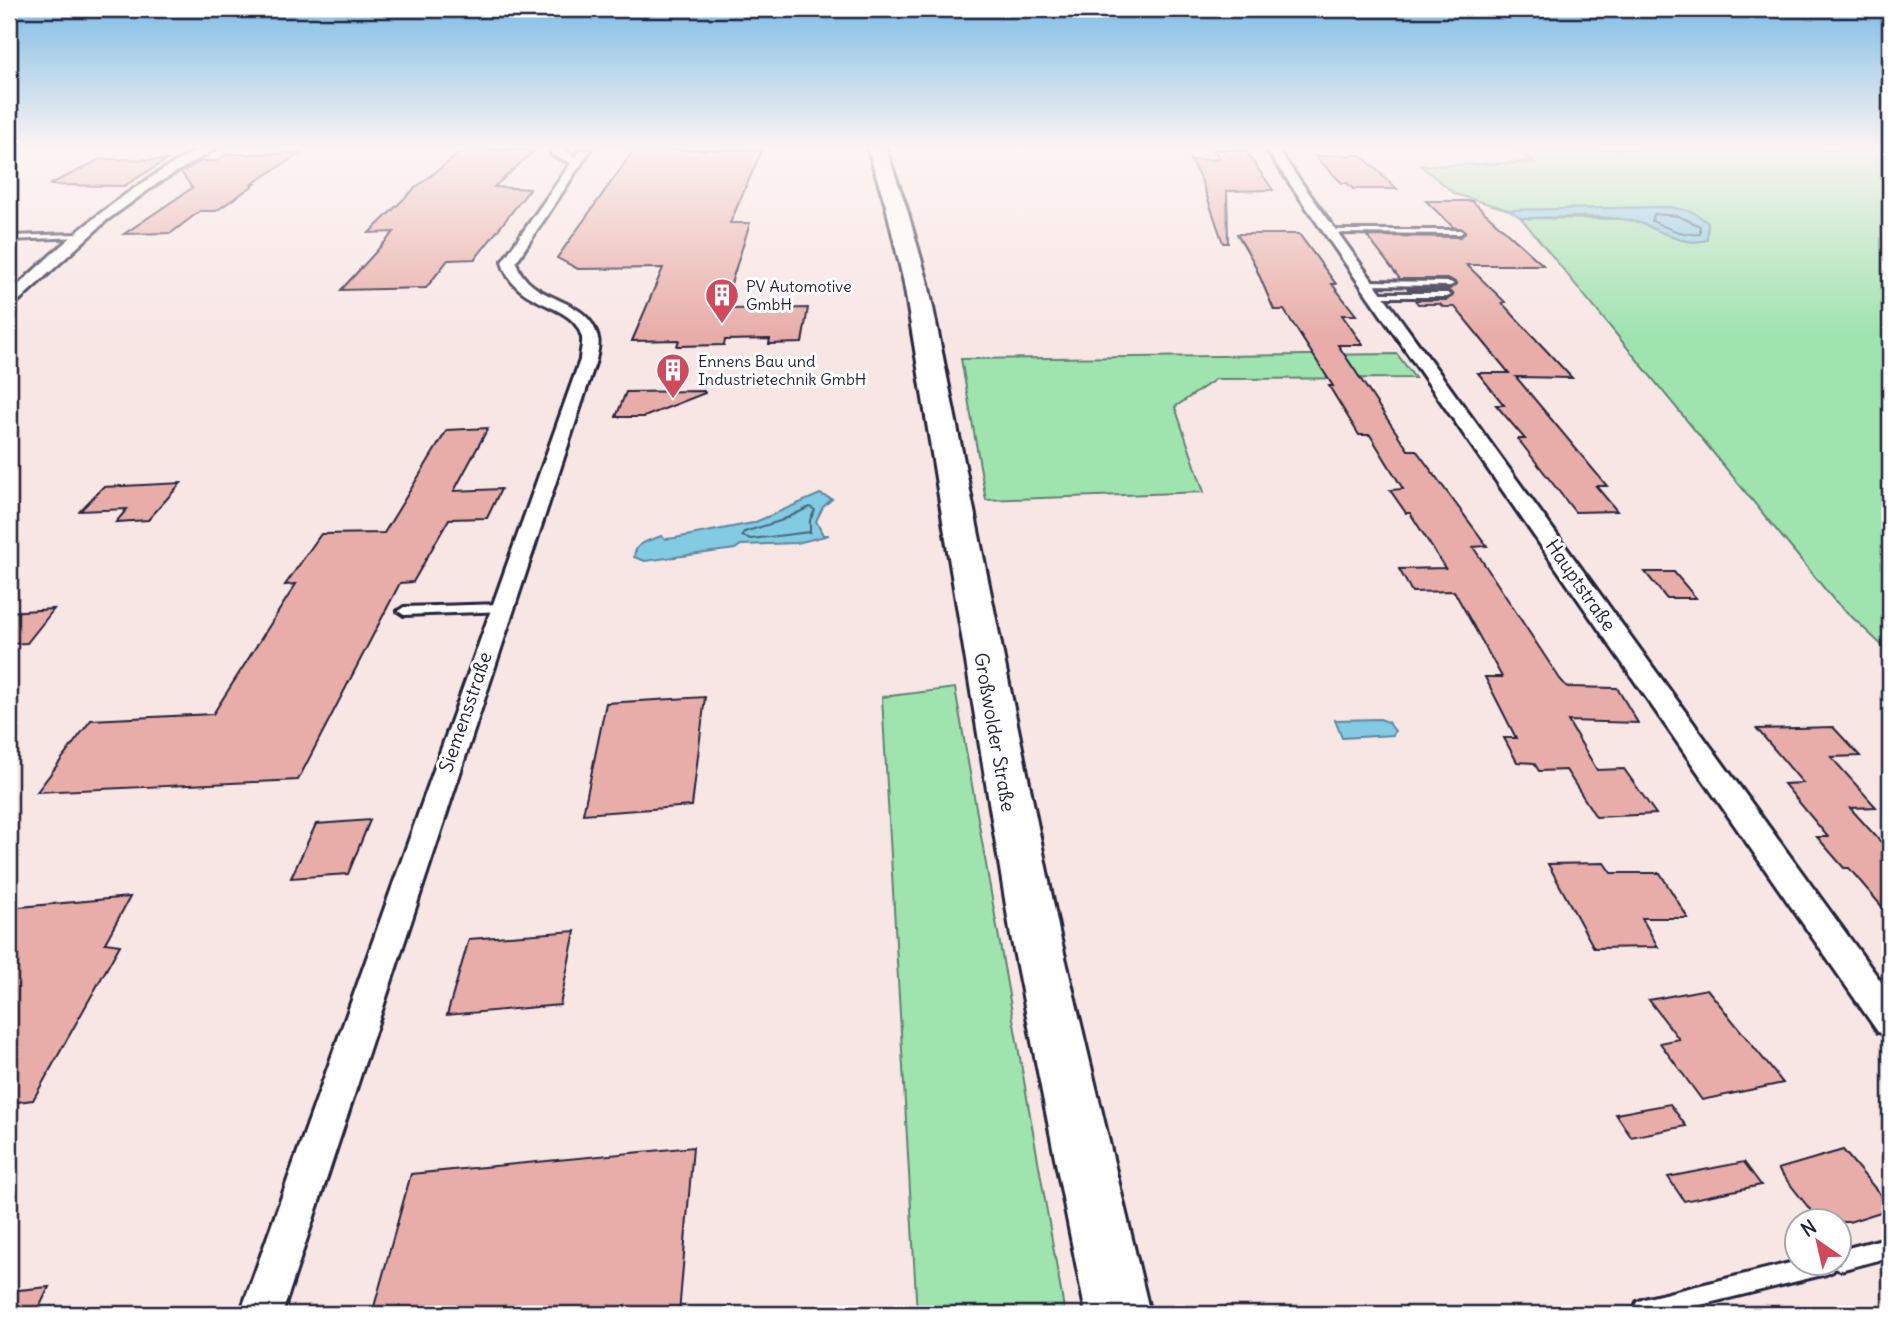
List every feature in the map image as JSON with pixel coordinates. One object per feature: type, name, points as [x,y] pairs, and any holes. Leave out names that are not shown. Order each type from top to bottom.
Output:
[{"type":"main road","name":"Großwolder Straße","points":[[899,211],[909,247],[1013,830],[1082,1167],[1118,1314]]},
{"type":"street","points":[[9,302],[78,236],[110,211]]},
{"type":"street","name":"Siemensstraße","points":[[261,1314],[500,608],[588,360],[590,337],[580,320],[565,308],[522,289],[510,275],[509,262],[539,211]]},
{"type":"street","name":"Hauptstraße","points":[[1317,211],[1890,1021]]},
{"type":"lane","points":[[1332,232],[1460,232]]},
{"type":"lane","points":[[9,238],[78,236]]},
{"type":"lane","points":[[1372,289],[1450,284]]},
{"type":"lane","points":[[1372,289],[1447,295]]},
{"type":"lane","points":[[404,611],[500,608]]},
{"type":"lane","points":[[1854,1256],[1890,1247]]},
{"type":"lane","points":[[1647,1314],[1644,1309],[1784,1274]]},
{"type":"green space","points":[[1656,211],[1890,211],[1890,653],[1833,599],[1521,218],[1622,219]]},
{"type":"green space","points":[[1397,354],[1415,378],[1216,379],[1175,407],[1204,492],[986,500],[961,359]]},
{"type":"green space","points":[[955,688],[1065,1314],[917,1314],[882,697]]},
{"type":"water","points":[[1510,211],[1687,211],[1708,223],[1707,240],[1681,240],[1640,223],[1613,218],[1521,218]]},
{"type":"water","points":[[820,494],[832,499],[823,507],[816,521],[823,535],[829,535],[797,543],[741,545],[735,549],[645,561],[634,557],[640,545],[661,536],[665,539],[675,538],[753,523]]},
{"type":"water","points":[[1380,719],[1388,722],[1395,731],[1393,735],[1342,738],[1335,720]]},
{"type":"building","points":[[158,211],[216,211],[200,211],[171,233],[124,234]]},
{"type":"building","points":[[392,211],[513,211],[475,259],[448,260],[426,288],[341,290],[394,232],[369,233]]},
{"type":"building","points":[[591,211],[735,211],[730,223],[750,223],[723,309],[808,308],[802,343],[769,344],[770,339],[725,340],[724,345],[677,346],[679,340],[632,341],[663,268],[578,269],[557,258]]},
{"type":"building","points":[[1212,211],[1227,211],[1228,243],[1223,243]]},
{"type":"building","points":[[1436,211],[1483,211],[1543,265],[1467,265],[1505,302],[1502,303],[1572,378],[1516,377],[1607,486],[1596,486],[1617,511],[1575,512],[1518,439],[1525,439],[1496,405],[1504,405],[1478,373],[1509,373],[1455,307],[1418,304],[1415,300],[1447,300],[1453,294],[1447,290],[1407,288],[1450,289],[1456,283],[1450,279],[1400,279],[1367,236],[1460,237],[1464,234],[1464,230],[1453,227]]},
{"type":"building","points":[[1237,234],[1299,234],[1336,284],[1332,284],[1356,315],[1342,315],[1363,345],[1338,345],[1408,450],[1416,450],[1487,546],[1473,547],[1560,679],[1567,687],[1617,688],[1638,723],[1568,721],[1597,770],[1624,769],[1656,814],[1596,817],[1566,770],[1539,771],[1534,763],[1517,762],[1504,738],[1516,738],[1485,677],[1502,677],[1454,591],[1412,592],[1399,569],[1445,568],[1410,513],[1406,513],[1390,490],[1403,489],[1370,435],[1359,435],[1329,386],[1333,386],[1284,310],[1274,310],[1253,261]]},
{"type":"building","name":"Ennens Bau und Industrietechnik GmbH","points":[[626,392],[705,393],[644,417],[616,417]]},
{"type":"building","points":[[488,428],[454,491],[501,489],[487,518],[449,519],[413,582],[400,583],[298,780],[37,792],[91,720],[213,714],[296,584],[285,585],[321,534],[384,533],[447,430]]},
{"type":"building","points":[[181,483],[148,520],[116,522],[127,509],[80,511],[103,487]]},
{"type":"building","points":[[1645,572],[1674,572],[1696,598],[1666,598]]},
{"type":"building","points":[[54,609],[27,643],[9,644],[9,612]]},
{"type":"building","points":[[705,697],[692,806],[583,814],[606,703]]},
{"type":"building","points":[[1833,727],[1860,756],[1831,757],[1876,807],[1850,808],[1890,852],[1890,916],[1849,868],[1844,868],[1817,837],[1828,837],[1784,784],[1803,783],[1757,729]]},
{"type":"building","points":[[370,820],[348,874],[291,878],[316,824]]},
{"type":"building","points":[[1604,863],[1611,873],[1660,873],[1688,918],[1642,918],[1658,947],[1594,948],[1548,864]]},
{"type":"building","points":[[130,897],[105,943],[120,945],[33,1100],[9,1103],[9,908]]},
{"type":"building","points":[[575,931],[560,1005],[447,1015],[469,939]]},
{"type":"building","points":[[1707,989],[1783,1083],[1702,1100],[1660,1043],[1679,1039],[1649,1000]]},
{"type":"building","points":[[1670,1104],[1686,1126],[1631,1137],[1616,1114]]},
{"type":"building","points":[[693,1147],[679,1314],[372,1314],[411,1174]]},
{"type":"building","points":[[1843,1150],[1890,1209],[1854,1220],[1854,1208],[1809,1208],[1778,1169]]},
{"type":"building","points":[[1744,1162],[1761,1185],[1684,1201],[1668,1177]]},
{"type":"building","points":[[49,1287],[36,1314],[9,1314],[9,1291]]},
{"type":"place","name":"PV Automotive GmbH","points":[[722,325]]},
{"type":"place","name":"Ennens Bau und Industrietechnik GmbH","points":[[673,400]]}]
